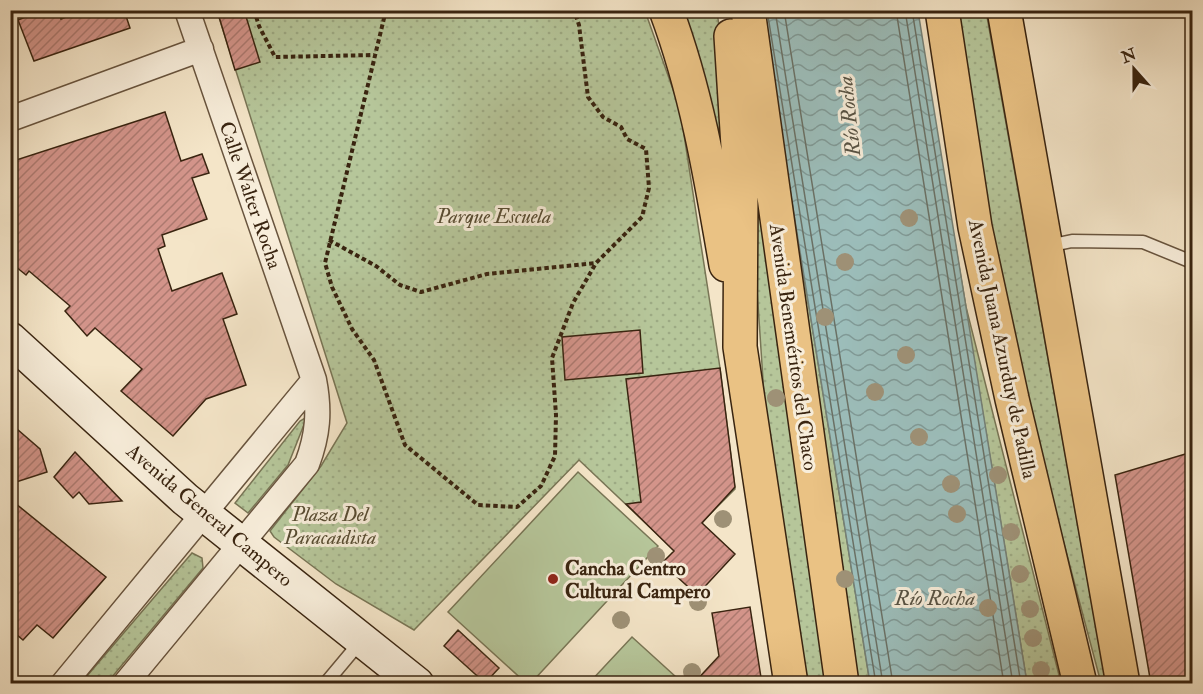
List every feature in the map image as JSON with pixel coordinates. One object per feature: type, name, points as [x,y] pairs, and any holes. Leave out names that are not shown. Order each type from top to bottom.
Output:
[{"type":"main road","points":[[666,10],[690,79],[703,134],[740,347]]},
{"type":"main road","name":"Avenida Beneméritos del Chaco","points":[[729,10],[741,193],[740,347],[791,684]]},
{"type":"main road","name":"Avenida Beneméritos del Chaco","points":[[748,10],[842,684]]},
{"type":"main road","name":"Avenida Juana Azurduy de Padilla","points":[[942,10],[975,227],[1012,399],[1080,684]]},
{"type":"main road","points":[[1004,10],[1123,684]]},
{"type":"street","name":"Calle Walter Rocha","points":[[125,684],[307,464],[317,439],[319,406],[314,380],[187,10]]},
{"type":"street","points":[[10,119],[201,49]]},
{"type":"street","name":"Avenida General Campero","points":[[10,339],[203,514],[417,684]]},
{"type":"street","points":[[63,684],[314,380]]},
{"type":"lane","points":[[1047,246],[1072,241],[1143,242],[1192,262]]},
{"type":"lane","points":[[325,684],[362,639]]},
{"type":"path","points":[[254,10],[259,26],[275,57],[374,55]]},
{"type":"path","points":[[387,10],[328,240],[325,263],[332,287],[352,329],[374,360],[405,446],[478,505],[517,507],[541,486],[555,456],[556,415],[552,358],[573,303],[596,263],[642,217],[649,188],[646,149],[627,139],[621,127],[603,117],[588,97],[579,25],[574,10]]},
{"type":"path","points":[[328,240],[376,266],[400,285],[421,292],[487,274],[596,263]]},
{"type":"green space","name":"Parque Escuela","points":[[217,11],[645,11],[680,109],[720,368],[735,489],[674,550],[579,460],[414,630],[336,584],[274,537],[270,531],[321,466],[347,423]]},
{"type":"green space","points":[[677,11],[717,11],[723,57],[728,233]]},
{"type":"green space","points":[[761,11],[870,683],[854,683]]},
{"type":"green space","points":[[958,11],[986,11],[1106,683],[1101,683],[1037,442],[981,177]]},
{"type":"green space","points":[[757,193],[826,683],[807,683],[765,410],[752,214]]},
{"type":"green space","points":[[952,225],[966,307],[1061,683],[1027,683]]},
{"type":"green space","points":[[307,417],[288,465],[248,513],[235,503],[300,421]]},
{"type":"green space","name":"Cancha Centro Cultural Campero","points":[[578,472],[658,546],[531,683],[526,683],[448,612]]},
{"type":"green space","points":[[192,553],[202,558],[203,568],[107,683],[81,683]]},
{"type":"green space","points":[[632,637],[676,677],[670,683],[589,683]]},
{"type":"water","name":"Río Rocha","points":[[761,11],[918,11],[1027,683],[870,683]]},
{"type":"building","points":[[43,10],[58,10],[61,19],[85,10],[124,10],[130,28],[34,61],[18,20]]},
{"type":"building","points":[[217,10],[244,10],[260,62],[235,70]]},
{"type":"building","points":[[165,112],[181,161],[202,154],[209,173],[192,178],[207,219],[162,235],[165,246],[158,249],[172,291],[222,273],[237,314],[223,319],[246,385],[206,399],[173,436],[121,391],[142,369],[95,328],[87,336],[65,311],[70,306],[29,271],[26,275],[10,262],[10,210],[15,207],[10,194],[10,162]]},
{"type":"building","points":[[640,330],[643,373],[565,380],[562,337]]},
{"type":"building","points":[[720,368],[735,487],[702,523],[735,554],[697,595],[662,563],[674,551],[626,504],[641,502],[626,379]]},
{"type":"building","points":[[10,423],[40,449],[47,472],[10,484]]},
{"type":"building","points":[[75,452],[122,501],[89,504],[79,492],[73,498],[54,477]]},
{"type":"building","points":[[1192,452],[1192,684],[1151,684],[1115,475]]},
{"type":"building","points":[[10,499],[106,577],[53,638],[37,625],[23,640],[10,629]]},
{"type":"building","points":[[750,607],[762,684],[693,684],[719,656],[712,613]]},
{"type":"building","points":[[458,630],[499,668],[485,683],[444,646]]},
{"type":"place","name":"Cancha Centro Cultural Campero","points":[[553,579]]},
{"type":"park label","name":"Plaza Del Paracaidista","points":[[330,526]]}]
